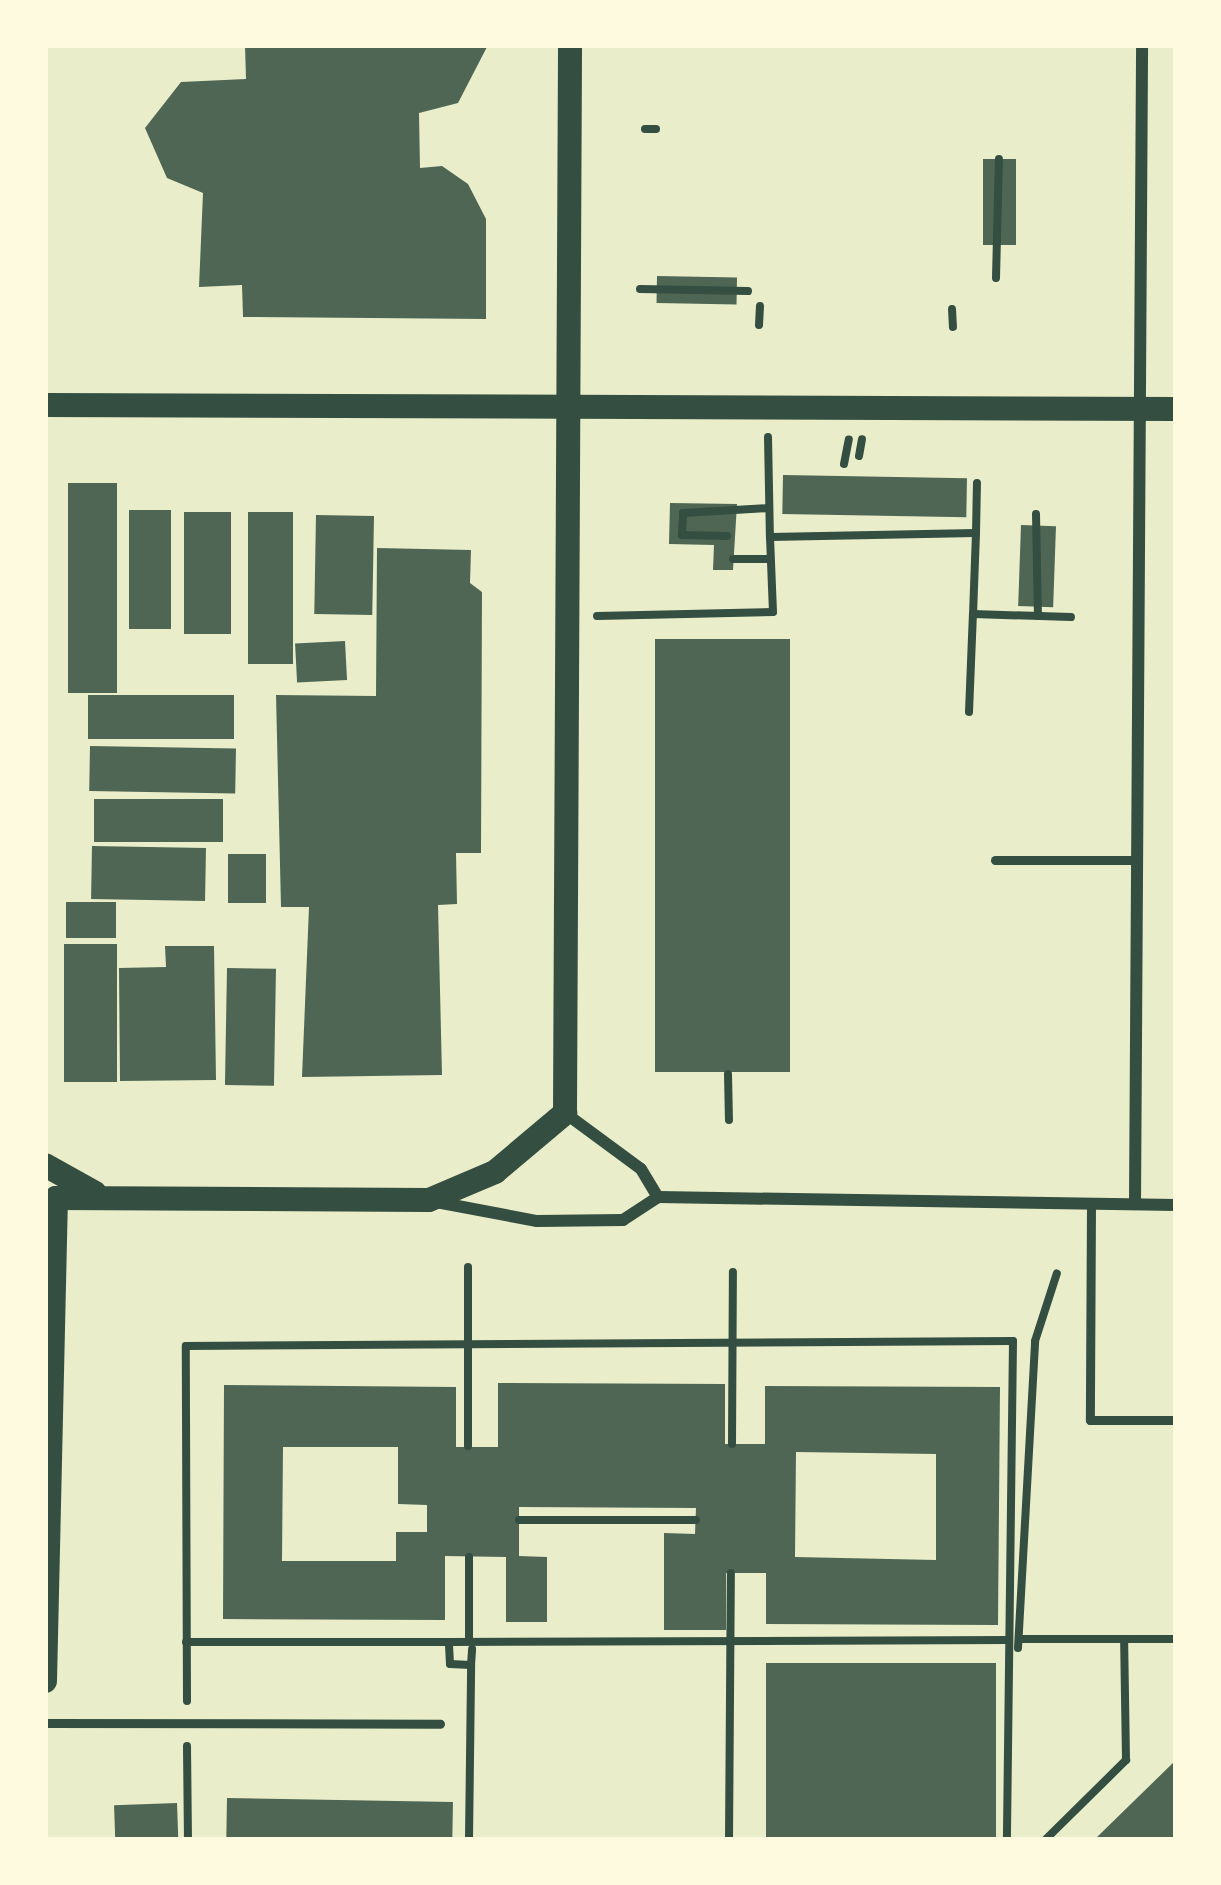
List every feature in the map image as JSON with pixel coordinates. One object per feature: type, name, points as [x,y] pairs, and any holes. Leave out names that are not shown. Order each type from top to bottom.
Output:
[{"type":"main road","points":[[45,1681],[50,1198],[429,1200],[496,1172],[565,1113],[570,45]]},
{"type":"main road","points":[[45,405],[1176,410]]},
{"type":"main road","points":[[45,1165],[103,1196]]},
{"type":"street","points":[[1135,1204],[1142,45]]},
{"type":"street","points":[[565,1113],[641,1169],[658,1197]]},
{"type":"street","points":[[429,1200],[502,1219],[622,1220],[658,1197],[1176,1205]]},
{"type":"lane","points":[[994,860],[1137,860]]},
{"type":"lane","points":[[1090,1204],[1090,1420],[1176,1420]]},
{"type":"lane","points":[[45,1724],[187,1718],[440,1724]]},
{"type":"path","points":[[997,278],[999,159]]},
{"type":"path","points":[[640,289],[748,291]]},
{"type":"path","points":[[760,306],[760,325]]},
{"type":"path","points":[[952,309],[952,327]]},
{"type":"path","points":[[568,616],[772,612],[767,406]]},
{"type":"path","points":[[969,712],[977,483]]},
{"type":"path","points":[[727,536],[682,536],[683,513],[769,508]]},
{"type":"path","points":[[1036,514],[1038,616]]},
{"type":"path","points":[[770,537],[976,533]]},
{"type":"path","points":[[733,559],[770,559]]},
{"type":"path","points":[[973,614],[1071,617]]},
{"type":"path","points":[[728,1074],[729,1120]]},
{"type":"path","points":[[468,1267],[469,1446]]},
{"type":"path","points":[[732,1444],[733,1272]]},
{"type":"path","points":[[1057,1273],[1035,1341],[1020,1644],[1176,1640]]},
{"type":"path","points":[[188,1840],[186,1346],[1013,1341],[1007,1840]]},
{"type":"path","points":[[1011,1494],[1029,1494]]},
{"type":"path","points":[[519,1520],[696,1520]]},
{"type":"path","points":[[469,1557],[471,1665]]},
{"type":"path","points":[[729,1840],[731,1573]]},
{"type":"path","points":[[1046,1840],[1126,1760],[1124,1639]]},
{"type":"path","points":[[187,1642],[471,1645],[1009,1640]]},
{"type":"path","points":[[449,1642],[450,1664]]},
{"type":"path","points":[[469,1783],[469,1840]]},
{"type":"building","points":[[245,45],[488,45],[458,103],[419,113],[420,168],[442,166],[468,184],[486,219],[486,319],[243,317],[242,285],[199,287],[203,193],[167,178],[145,128],[181,82],[246,79]]},
{"type":"building","points":[[983,159],[1016,159],[1016,245],[983,245]]},
{"type":"building","points":[[657,276],[737,277],[737,304],[657,303]]},
{"type":"building","points":[[783,475],[967,478],[966,517],[782,514]]},
{"type":"building","points":[[68,483],[117,483],[117,693],[68,693]]},
{"type":"building","points":[[670,503],[737,504],[733,570],[713,570],[714,545],[669,544]]},
{"type":"building","points":[[129,510],[171,510],[171,629],[129,629]]},
{"type":"building","points":[[184,512],[231,512],[231,634],[184,634]]},
{"type":"building","points":[[248,512],[293,512],[293,664],[248,664]]},
{"type":"building","points":[[316,515],[374,516],[372,615],[314,614]]},
{"type":"building","points":[[1021,525],[1056,526],[1053,607],[1018,606]]},
{"type":"building","points":[[377,548],[471,550],[470,583],[482,592],[481,853],[456,853],[457,904],[438,905],[442,1075],[302,1077],[309,907],[281,907],[276,695],[376,696]]},
{"type":"building","points":[[655,639],[790,639],[790,1072],[655,1072]]},
{"type":"building","points":[[345,641],[347,680],[297,683],[295,644]]},
{"type":"building","points":[[88,695],[234,695],[234,739],[88,739]]},
{"type":"building","points":[[90,746],[236,749],[235,794],[89,791]]},
{"type":"building","points":[[94,799],[223,799],[223,842],[94,842]]},
{"type":"building","points":[[92,846],[206,848],[205,901],[91,899]]},
{"type":"building","points":[[228,854],[266,854],[266,903],[228,903]]},
{"type":"building","points":[[66,902],[116,902],[116,938],[66,938]]},
{"type":"building","points":[[64,944],[117,944],[117,1082],[64,1082]]},
{"type":"building","points":[[165,946],[214,946],[216,1080],[120,1081],[119,968],[166,967]]},
{"type":"building","points":[[227,968],[276,969],[274,1086],[225,1085]]},
{"type":"building","points":[[498,1383],[725,1384],[725,1444],[765,1444],[765,1386],[1000,1387],[998,1625],[766,1624],[766,1573],[726,1573],[726,1630],[664,1630],[664,1533],[695,1534],[696,1508],[519,1507],[519,1556],[547,1557],[547,1622],[506,1622],[506,1557],[445,1556],[445,1620],[223,1619],[224,1385],[456,1387],[456,1447],[498,1447]],"holes":[[[283,1447],[398,1447],[398,1504],[427,1505],[427,1532],[396,1532],[396,1561],[282,1561]],[[796,1452],[936,1454],[936,1560],[795,1557]]]},
{"type":"building","points":[[766,1663],[996,1663],[996,1840],[766,1840]]},
{"type":"building","points":[[1176,1760],[1176,1840],[1094,1840]]},
{"type":"building","points":[[227,1798],[453,1802],[452,1840],[226,1840]]},
{"type":"building","points":[[177,1803],[178,1840],[115,1840],[114,1805]]}]
